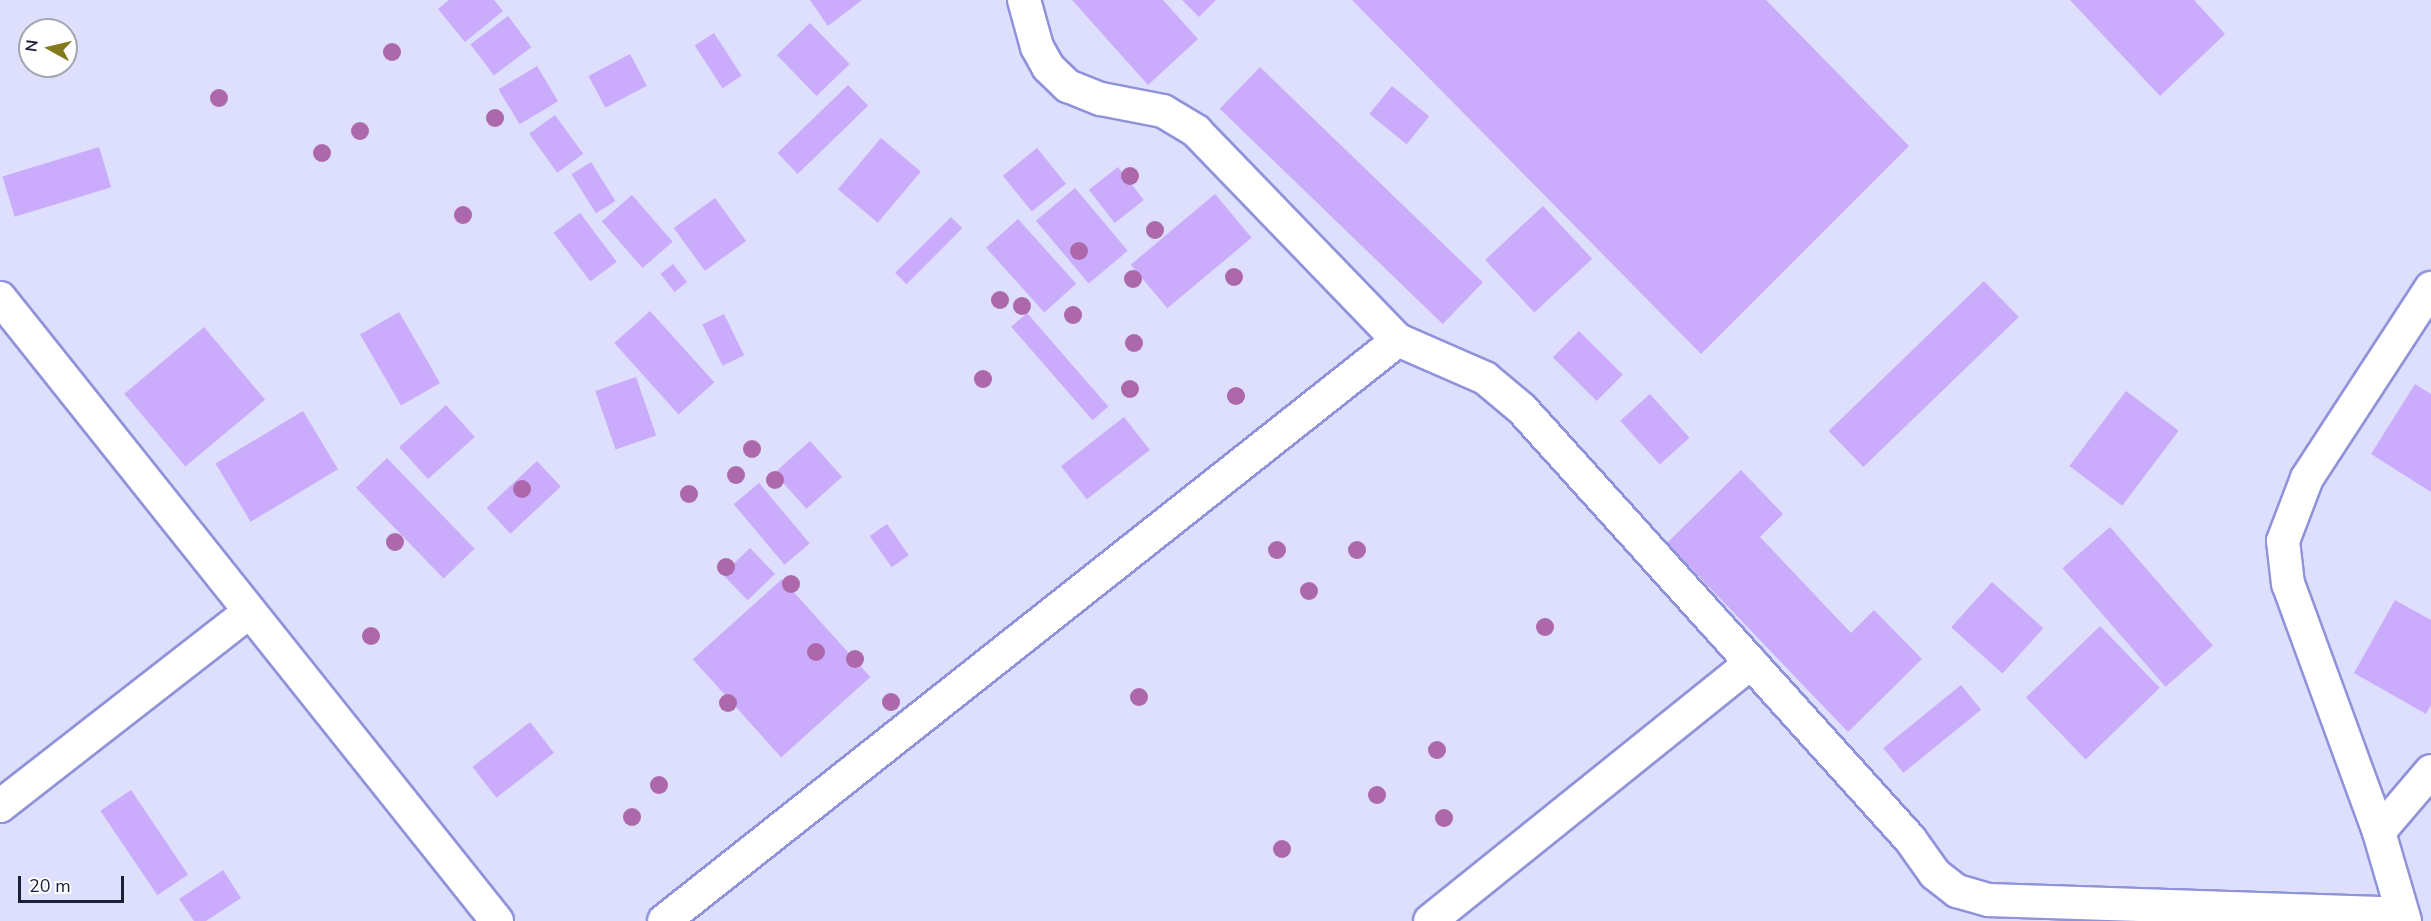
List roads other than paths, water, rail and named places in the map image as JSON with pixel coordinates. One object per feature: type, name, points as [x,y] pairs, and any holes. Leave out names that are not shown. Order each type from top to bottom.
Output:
[{"type":"street","points":[[1024,0],[1037,47],[1048,67],[1068,86],[1101,99],[1163,111],[1196,131],[1398,340],[1485,378],[1522,409],[1910,839],[1935,874],[1957,891],[1989,900],[2403,917],[2379,832],[2288,584],[2283,541],[2307,478],[2431,288]]},
{"type":"street","points":[[0,298],[248,613],[497,921]]},
{"type":"street","points":[[664,921],[1398,340]]},
{"type":"street","points":[[0,806],[248,613]]},
{"type":"street","points":[[1430,921],[1751,663]]},
{"type":"street","points":[[2379,832],[2431,771]]}]
